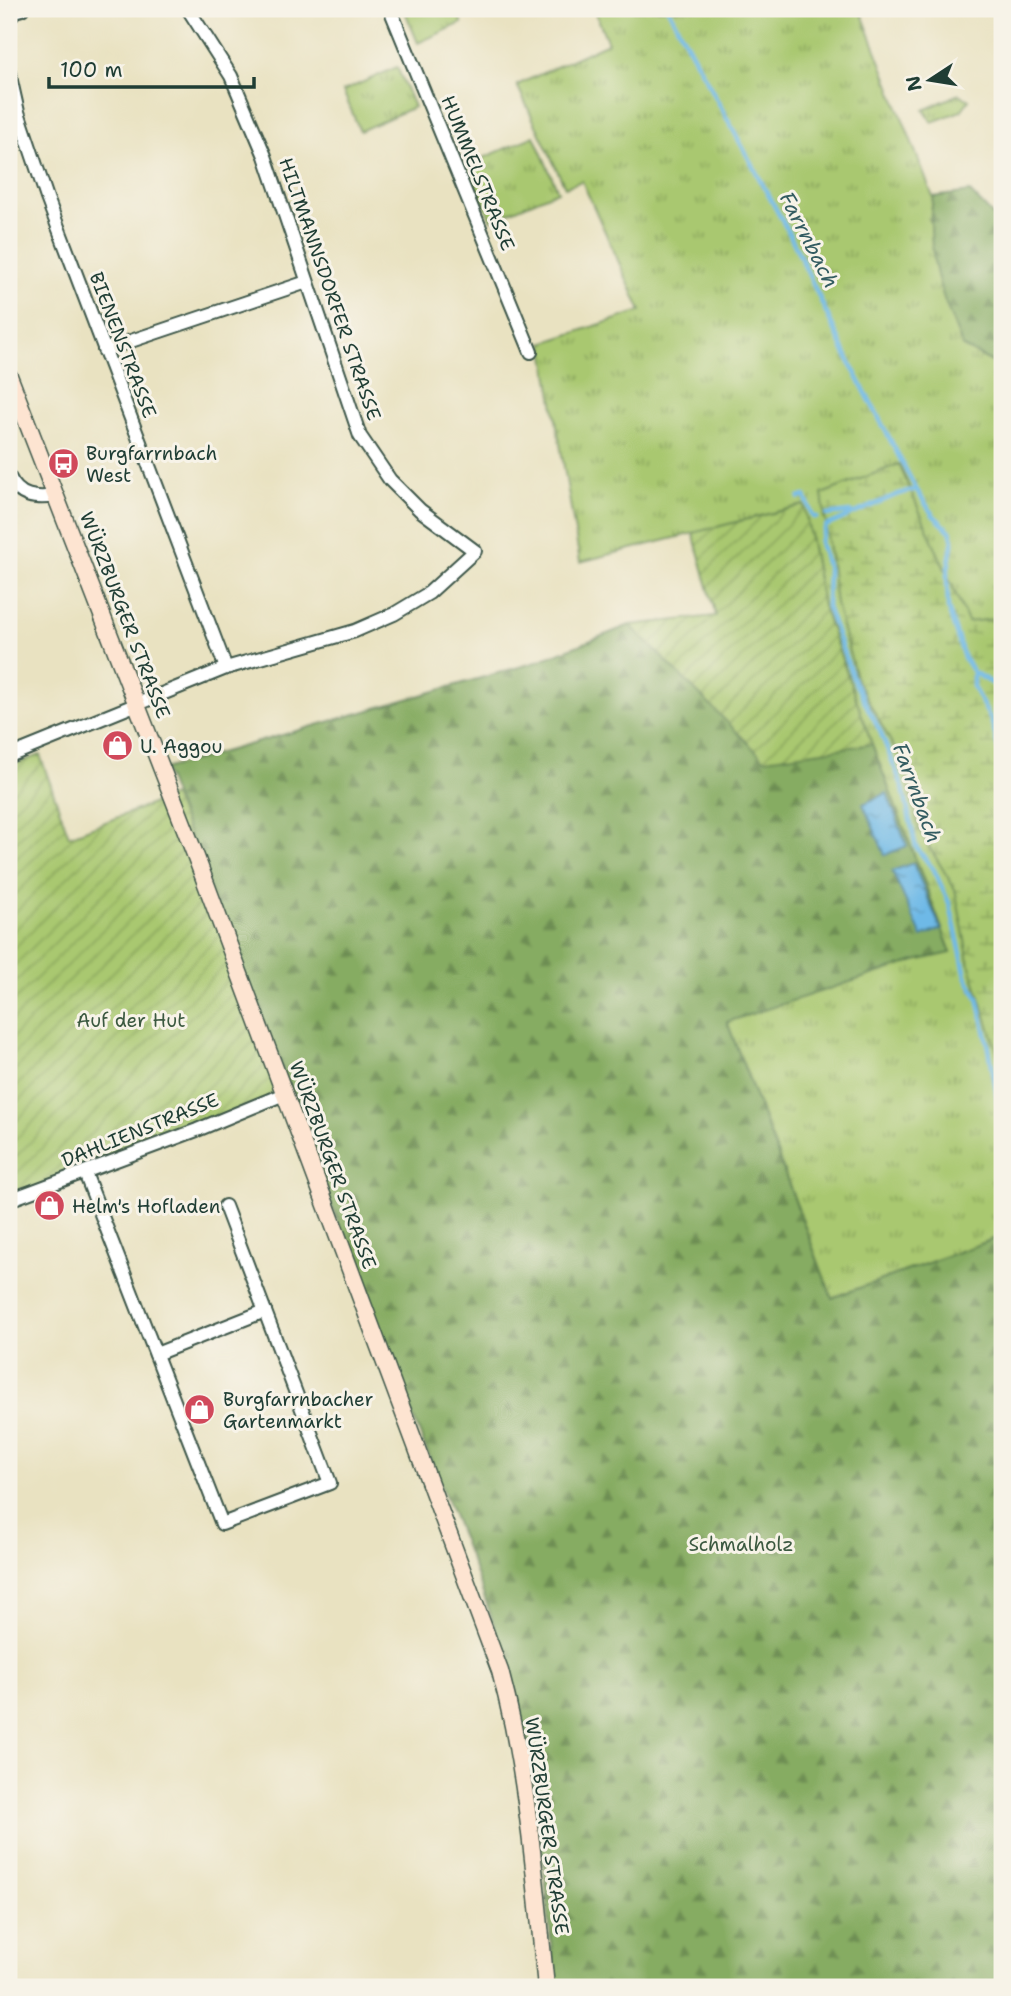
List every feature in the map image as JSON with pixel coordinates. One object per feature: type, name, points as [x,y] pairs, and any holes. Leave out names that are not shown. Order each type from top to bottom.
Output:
[{"type":"street","name":"HILTMANNSDORFER STRASSE","points":[[188,9],[231,76],[248,113],[265,156],[353,421],[368,450],[390,480],[420,510],[475,551],[429,593],[394,614],[355,631],[226,668]]},
{"type":"street","name":"HUMMELSTRASSE","points":[[390,9],[531,352]]},
{"type":"street","name":"BIENENSTRASSE","points":[[9,72],[18,113],[47,198],[226,668]]},
{"type":"street","points":[[104,350],[307,282]]},
{"type":"street","name":"WÜRZBURGER STRASSE","points":[[9,380],[57,496],[201,869],[500,1671],[517,1738],[546,1987]]},
{"type":"street","points":[[9,477],[17,491],[28,497],[57,496]]},
{"type":"street","points":[[9,756],[226,668]]},
{"type":"street","name":"DAHLIENSTRASSE","points":[[9,1200],[85,1173],[284,1094]]},
{"type":"street","points":[[85,1173],[222,1524],[330,1483],[225,1206]]},
{"type":"street","points":[[156,1354],[265,1311]]},
{"type":"green space","points":[[404,9],[456,9],[462,23],[418,43]]},
{"type":"green space","points":[[594,9],[860,9],[933,197],[930,220],[963,347],[1002,367],[1002,1236],[832,1298],[727,1021],[951,952],[823,606],[804,505],[580,562],[543,343],[641,311],[582,181],[565,187],[517,85],[608,43]]},
{"type":"green space","points":[[397,67],[414,107],[360,131],[343,91]]},
{"type":"green space","points":[[959,94],[969,100],[961,111],[932,122],[924,110]]},
{"type":"green space","points":[[534,136],[558,191],[491,220],[467,165]]},
{"type":"green space","points":[[970,192],[1002,225],[1002,367],[963,347],[942,292],[933,256],[933,197]]},
{"type":"green space","points":[[899,464],[968,622],[1002,618],[1002,1066],[970,966],[955,889],[919,830],[906,769],[857,681],[836,604],[822,494]]},
{"type":"green space","points":[[804,505],[823,606],[872,744],[764,759],[630,625],[716,616],[693,533]]},
{"type":"green space","name":"Schmalholz","points":[[630,625],[764,759],[872,744],[951,953],[915,961],[727,1022],[832,1298],[1002,1236],[1002,1987],[555,1987],[537,1805],[525,1733],[510,1672],[465,1546],[164,769],[533,663]]},
{"type":"green space","name":"Auf der Hut","points":[[40,755],[69,836],[173,796],[291,1089],[9,1198],[9,766]]},
{"type":"water","points":[[887,793],[907,846],[885,855],[863,804]]},
{"type":"water","points":[[913,863],[941,929],[922,937],[892,871]]},
{"type":"waterway","name":"Farrnbach","points":[[668,9],[790,235],[849,361],[916,489],[933,515],[950,531],[953,539],[947,575],[948,608],[964,658],[973,672],[1002,689]]},
{"type":"waterway","name":"Farrnbach","points":[[916,489],[826,526],[820,542],[828,569],[827,607],[854,681],[880,731],[903,788],[916,847],[934,870],[950,905],[966,976],[978,998],[1002,1126]]},
{"type":"waterway","points":[[799,498],[805,496],[813,517],[817,517]]},
{"type":"waterway","points":[[827,515],[850,512]]},
{"type":"waterway","points":[[973,672],[973,687],[991,720],[1002,760]]},
{"type":"place","name":"Burgfarrnbach West","points":[[63,464]]},
{"type":"place","name":"U. Aggou","points":[[117,746]]},
{"type":"place","name":"Helm's Hofladen","points":[[49,1206]]},
{"type":"place","name":"Burgfarrnbacher Gartenmarkt","points":[[200,1410]]}]
